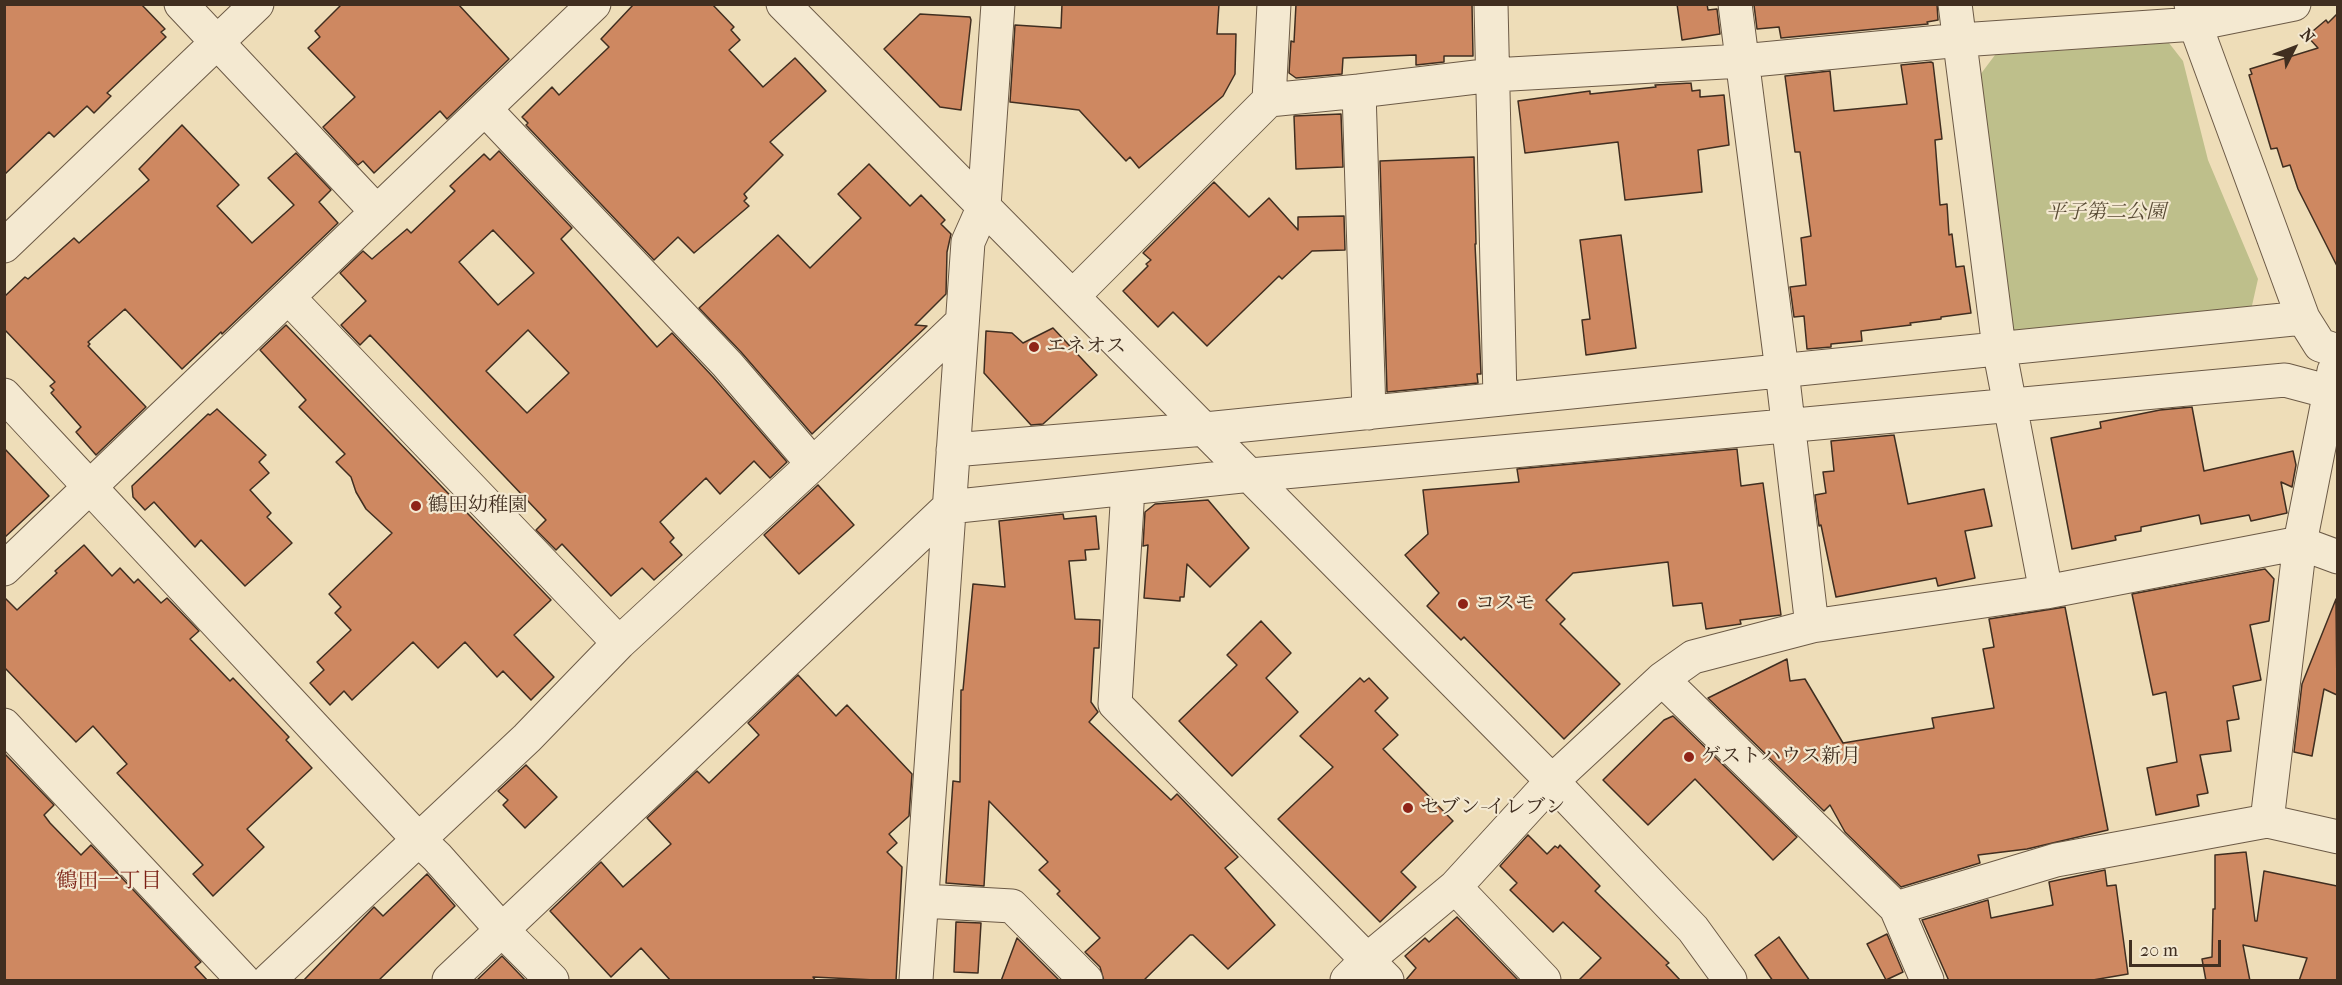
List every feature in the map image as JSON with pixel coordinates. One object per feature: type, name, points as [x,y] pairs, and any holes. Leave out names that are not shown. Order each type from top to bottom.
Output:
[{"type":"street","points":[[181,4],[377,212]]},
{"type":"street","points":[[4,246],[257,4]]},
{"type":"street","points":[[4,569],[594,4]]},
{"type":"street","points":[[783,4],[1552,781],[1693,929],[1730,981]]},
{"type":"street","points":[[916,981],[968,242],[984,206],[998,4]]},
{"type":"street","points":[[1269,100],[1274,4]]},
{"type":"street","points":[[1491,4],[1500,399]]},
{"type":"street","points":[[1735,4],[1812,626]]},
{"type":"street","points":[[1955,4],[1999,348],[2046,592]]},
{"type":"street","points":[[1073,296],[1269,100],[1493,75],[1742,61],[2294,4]]},
{"type":"street","points":[[2193,14],[2303,318],[2320,345],[2337,352],[2301,543],[2267,821]]},
{"type":"street","points":[[1359,91],[1369,413]]},
{"type":"street","points":[[485,109],[727,364],[813,464]]},
{"type":"street","points":[[288,297],[619,643]]},
{"type":"street","points":[[953,450],[1369,413],[2303,318]]},
{"type":"street","points":[[269,981],[527,738],[619,643],[813,464],[962,322]]},
{"type":"street","points":[[449,981],[949,507],[1251,476],[2284,380],[2330,392]]},
{"type":"street","points":[[4,395],[552,981]]},
{"type":"street","points":[[1128,488],[1115,704],[1367,974],[1455,887],[1552,781],[1662,679],[1693,657],[1812,626],[2046,592],[2301,543],[2337,557]]},
{"type":"street","points":[[1662,679],[1896,908],[1927,981]]},
{"type":"street","points":[[4,725],[243,981]]},
{"type":"street","points":[[1896,908],[2056,860],[2267,821],[2337,837]]},
{"type":"street","points":[[1455,887],[1544,981]]},
{"type":"street","points":[[923,901],[1012,906],[1086,981]]},
{"type":"green space","name":"平子第二公園","points":[[2169,43],[2183,61],[2208,160],[2258,279],[2251,310],[2022,342],[2005,323],[1974,83],[1995,55]]},
{"type":"building","points":[[4,4],[141,4],[165,29],[161,32],[166,37],[107,93],[111,96],[94,113],[87,106],[54,137],[49,132],[4,175]]},
{"type":"building","points":[[342,4],[458,4],[509,59],[447,119],[440,111],[374,173],[363,161],[358,165],[323,127],[355,97],[308,48],[320,37],[315,31]]},
{"type":"building","points":[[634,4],[712,4],[734,27],[731,30],[740,40],[729,50],[763,87],[795,58],[826,91],[770,142],[783,155],[744,194],[747,198],[744,201],[749,206],[694,253],[678,237],[654,260],[526,125],[528,123],[522,117],[552,87],[559,95],[609,47],[601,39]]},
{"type":"building","points":[[1062,4],[1219,4],[1217,34],[1236,34],[1235,74],[1223,96],[1139,168],[1130,157],[1126,161],[1079,110],[1010,102],[1015,25],[1061,28]]},
{"type":"building","points":[[1296,4],[1472,4],[1473,56],[1444,56],[1444,62],[1416,65],[1416,55],[1343,58],[1342,74],[1296,78],[1289,73],[1291,41],[1294,42]]},
{"type":"building","points":[[1677,4],[1707,4],[1708,10],[1717,9],[1720,34],[1682,40]]},
{"type":"building","points":[[1937,4],[1938,20],[1927,22],[1928,24],[1781,38],[1779,27],[1757,29],[1754,5]]},
{"type":"building","points":[[920,14],[970,17],[961,110],[940,107],[884,49]]},
{"type":"building","points":[[2337,14],[2337,266],[2298,189],[2290,165],[2283,167],[2277,148],[2271,149],[2249,75],[2252,74],[2250,69],[2318,48],[2307,36],[2326,20],[2328,23]]},
{"type":"building","points":[[1933,63],[1942,139],[1935,140],[1940,205],[1947,204],[1949,235],[1952,234],[1956,267],[1964,266],[1971,313],[1910,323],[1911,325],[1861,331],[1862,341],[1807,349],[1804,316],[1794,317],[1790,287],[1806,285],[1801,238],[1811,236],[1800,152],[1795,152],[1785,76],[1830,71],[1834,111],[1907,104],[1901,65]]},
{"type":"building","points":[[1691,83],[1692,91],[1700,90],[1700,97],[1724,95],[1729,145],[1698,150],[1702,192],[1625,200],[1618,142],[1525,153],[1518,101],[1590,91],[1590,94],[1656,87],[1655,85]]},
{"type":"building","points":[[1341,114],[1343,167],[1296,169],[1294,116]]},
{"type":"building","points":[[182,125],[239,185],[217,206],[252,243],[294,205],[268,178],[296,153],[331,190],[319,202],[338,223],[182,369],[125,309],[88,342],[90,344],[88,346],[146,407],[96,455],[76,432],[81,427],[51,393],[54,390],[50,386],[55,382],[4,329],[4,297],[74,238],[79,243],[149,180],[139,169]]},
{"type":"building","points":[[499,151],[572,228],[561,239],[657,347],[672,333],[787,462],[770,478],[754,461],[720,494],[706,478],[660,522],[674,538],[670,542],[682,555],[654,580],[642,568],[611,596],[562,544],[556,550],[536,530],[546,520],[370,335],[360,345],[341,325],[366,301],[340,273],[363,251],[372,259],[407,229],[411,233],[455,191],[450,186],[484,154],[490,160]],"holes":[[[493,230],[534,273],[498,305],[459,262]],[[528,330],[569,373],[527,413],[486,371]]]},
{"type":"building","points":[[1474,157],[1475,244],[1481,374],[1477,374],[1478,383],[1387,392],[1380,161]]},
{"type":"building","points":[[869,164],[910,206],[921,195],[945,220],[941,224],[951,234],[947,252],[946,294],[915,325],[927,326],[812,434],[741,352],[699,308],[778,235],[810,268],[861,218],[838,194]]},
{"type":"building","points":[[1214,182],[1249,217],[1269,198],[1298,230],[1298,217],[1344,216],[1345,250],[1312,251],[1282,279],[1279,276],[1207,346],[1173,312],[1158,327],[1123,291],[1148,266],[1146,264],[1151,260],[1143,253]]},
{"type":"building","points":[[1621,235],[1636,348],[1586,355],[1582,320],[1590,319],[1580,240]]},
{"type":"building","points":[[286,325],[551,600],[514,635],[554,677],[531,700],[503,671],[497,677],[465,642],[438,668],[413,642],[352,700],[344,691],[330,705],[310,683],[324,670],[317,662],[351,630],[335,613],[341,607],[329,594],[392,533],[366,509],[356,492],[351,477],[336,462],[345,454],[299,407],[306,400],[260,350]]},
{"type":"building","points":[[1053,328],[1097,375],[1043,424],[1031,425],[984,373],[986,331],[1012,333],[1023,343]]},
{"type":"building","points":[[2192,407],[2204,471],[2293,451],[2296,465],[2292,487],[2281,482],[2287,513],[2251,521],[2249,515],[2201,524],[2199,515],[2141,527],[2141,531],[2115,536],[2116,540],[2072,549],[2051,438],[2101,428],[2100,422],[2160,410]]},
{"type":"building","points":[[217,409],[266,455],[259,462],[269,473],[250,490],[271,513],[267,517],[292,543],[245,586],[201,540],[195,547],[154,502],[145,510],[133,497],[132,486],[208,414],[210,415]]},
{"type":"building","points":[[1894,435],[1908,504],[1984,489],[1992,526],[1965,531],[1975,578],[1938,586],[1936,578],[1836,597],[1821,525],[1819,526],[1815,495],[1826,493],[1823,472],[1834,471],[1831,441]]},
{"type":"building","points":[[4,448],[49,496],[4,538]]},
{"type":"building","points":[[1737,449],[1741,486],[1763,483],[1781,615],[1740,620],[1741,624],[1706,629],[1702,603],[1673,606],[1668,562],[1573,573],[1546,600],[1565,619],[1560,624],[1620,684],[1564,739],[1464,637],[1461,640],[1427,606],[1439,593],[1405,555],[1428,534],[1423,490],[1519,482],[1517,469]]},
{"type":"building","points":[[818,485],[854,525],[799,574],[764,535]]},
{"type":"building","points":[[1208,500],[1249,548],[1210,587],[1187,564],[1184,597],[1180,597],[1180,601],[1144,598],[1148,545],[1143,546],[1145,512],[1155,504]]},
{"type":"building","points":[[1063,514],[1064,519],[1096,516],[1099,549],[1085,550],[1086,560],[1069,561],[1075,619],[1100,620],[1099,648],[1094,648],[1091,702],[1098,712],[1089,722],[1171,800],[1177,794],[1238,857],[1225,868],[1275,925],[1228,969],[1193,935],[1190,935],[1143,981],[1104,981],[1100,967],[1085,952],[1100,938],[1057,894],[1060,891],[1039,870],[1048,862],[989,801],[984,886],[946,883],[953,781],[960,782],[961,690],[963,690],[973,584],[1005,587],[999,521]]},
{"type":"building","points":[[84,545],[112,576],[120,568],[134,583],[138,579],[161,603],[167,598],[199,631],[190,639],[230,681],[233,678],[289,737],[286,740],[312,768],[247,829],[264,847],[213,896],[193,874],[203,865],[117,773],[127,764],[93,726],[76,742],[4,667],[4,597],[17,610]]},
{"type":"building","points":[[2265,569],[2274,579],[2269,621],[2250,625],[2261,680],[2233,686],[2239,719],[2227,721],[2231,751],[2200,755],[2208,793],[2197,795],[2199,806],[2156,815],[2147,768],[2177,762],[2166,692],[2153,695],[2132,594]]},
{"type":"building","points":[[2336,599],[2337,695],[2324,689],[2312,756],[2294,752],[2302,684]]},
{"type":"building","points":[[2065,607],[2108,830],[2027,849],[1978,855],[1980,863],[1901,887],[1845,832],[1830,805],[1824,811],[1708,698],[1787,659],[1790,681],[1805,679],[1843,743],[1934,728],[1932,718],[1994,708],[1983,649],[1994,647],[1989,619]]},
{"type":"building","points":[[1261,621],[1291,653],[1266,678],[1298,712],[1232,776],[1179,721],[1237,665],[1227,655]]},
{"type":"building","points":[[798,675],[836,716],[847,705],[912,774],[909,816],[889,834],[897,843],[887,852],[902,867],[896,981],[813,977],[816,981],[671,981],[641,948],[611,977],[550,911],[601,862],[623,887],[671,844],[647,818],[697,771],[709,783],[759,735],[748,723]]},
{"type":"building","points":[[1360,678],[1364,682],[1369,678],[1388,698],[1375,711],[1398,735],[1383,749],[1453,821],[1401,872],[1416,887],[1380,922],[1278,819],[1333,767],[1300,736]]},
{"type":"building","points":[[1673,716],[1797,837],[1773,860],[1695,779],[1648,825],[1603,780],[1664,720]]},
{"type":"building","points":[[4,753],[54,805],[44,815],[50,823],[81,855],[91,845],[201,962],[195,967],[208,981],[4,981]]},
{"type":"building","points":[[526,765],[557,797],[525,828],[503,805],[508,800],[498,791]]},
{"type":"building","points":[[1528,835],[1547,854],[1555,846],[1558,848],[1560,845],[1600,886],[1595,891],[1669,963],[1666,965],[1681,981],[1578,981],[1601,958],[1563,922],[1553,932],[1510,890],[1517,883],[1500,866]]},
{"type":"building","points":[[2246,852],[2255,921],[2257,921],[2264,871],[2337,886],[2337,981],[2299,981],[2307,958],[2243,945],[2250,981],[2206,981],[2202,959],[2212,957],[2215,855]]},
{"type":"building","points":[[2105,870],[2107,886],[2116,885],[2128,974],[2087,981],[1949,981],[1922,920],[1988,900],[1991,918],[2053,905],[2049,882]]},
{"type":"building","points":[[427,874],[455,906],[378,981],[303,981],[374,907],[383,916]]},
{"type":"building","points":[[1457,917],[1519,981],[1405,981],[1416,968],[1405,956],[1425,938],[1429,942]]},
{"type":"building","points":[[956,922],[981,923],[978,973],[954,972]]},
{"type":"building","points":[[1887,934],[1903,972],[1886,980],[1867,944]]},
{"type":"building","points":[[1779,937],[1810,981],[1773,981],[1755,955]]},
{"type":"building","points":[[1017,938],[1060,981],[1001,981]]},
{"type":"building","points":[[502,956],[526,981],[476,981]]},
{"type":"place","name":"エネオス","points":[[1034,347]]},
{"type":"place","name":"鶴田幼稚園","points":[[416,506]]},
{"type":"place","name":"コスモ","points":[[1463,604]]},
{"type":"place","name":"ゲストハウス新月","points":[[1689,757]]},
{"type":"place","name":"セブン-イレブン","points":[[1408,808]]},
{"type":"district","name":"鶴田一丁目","points":[[109,882]]}]
